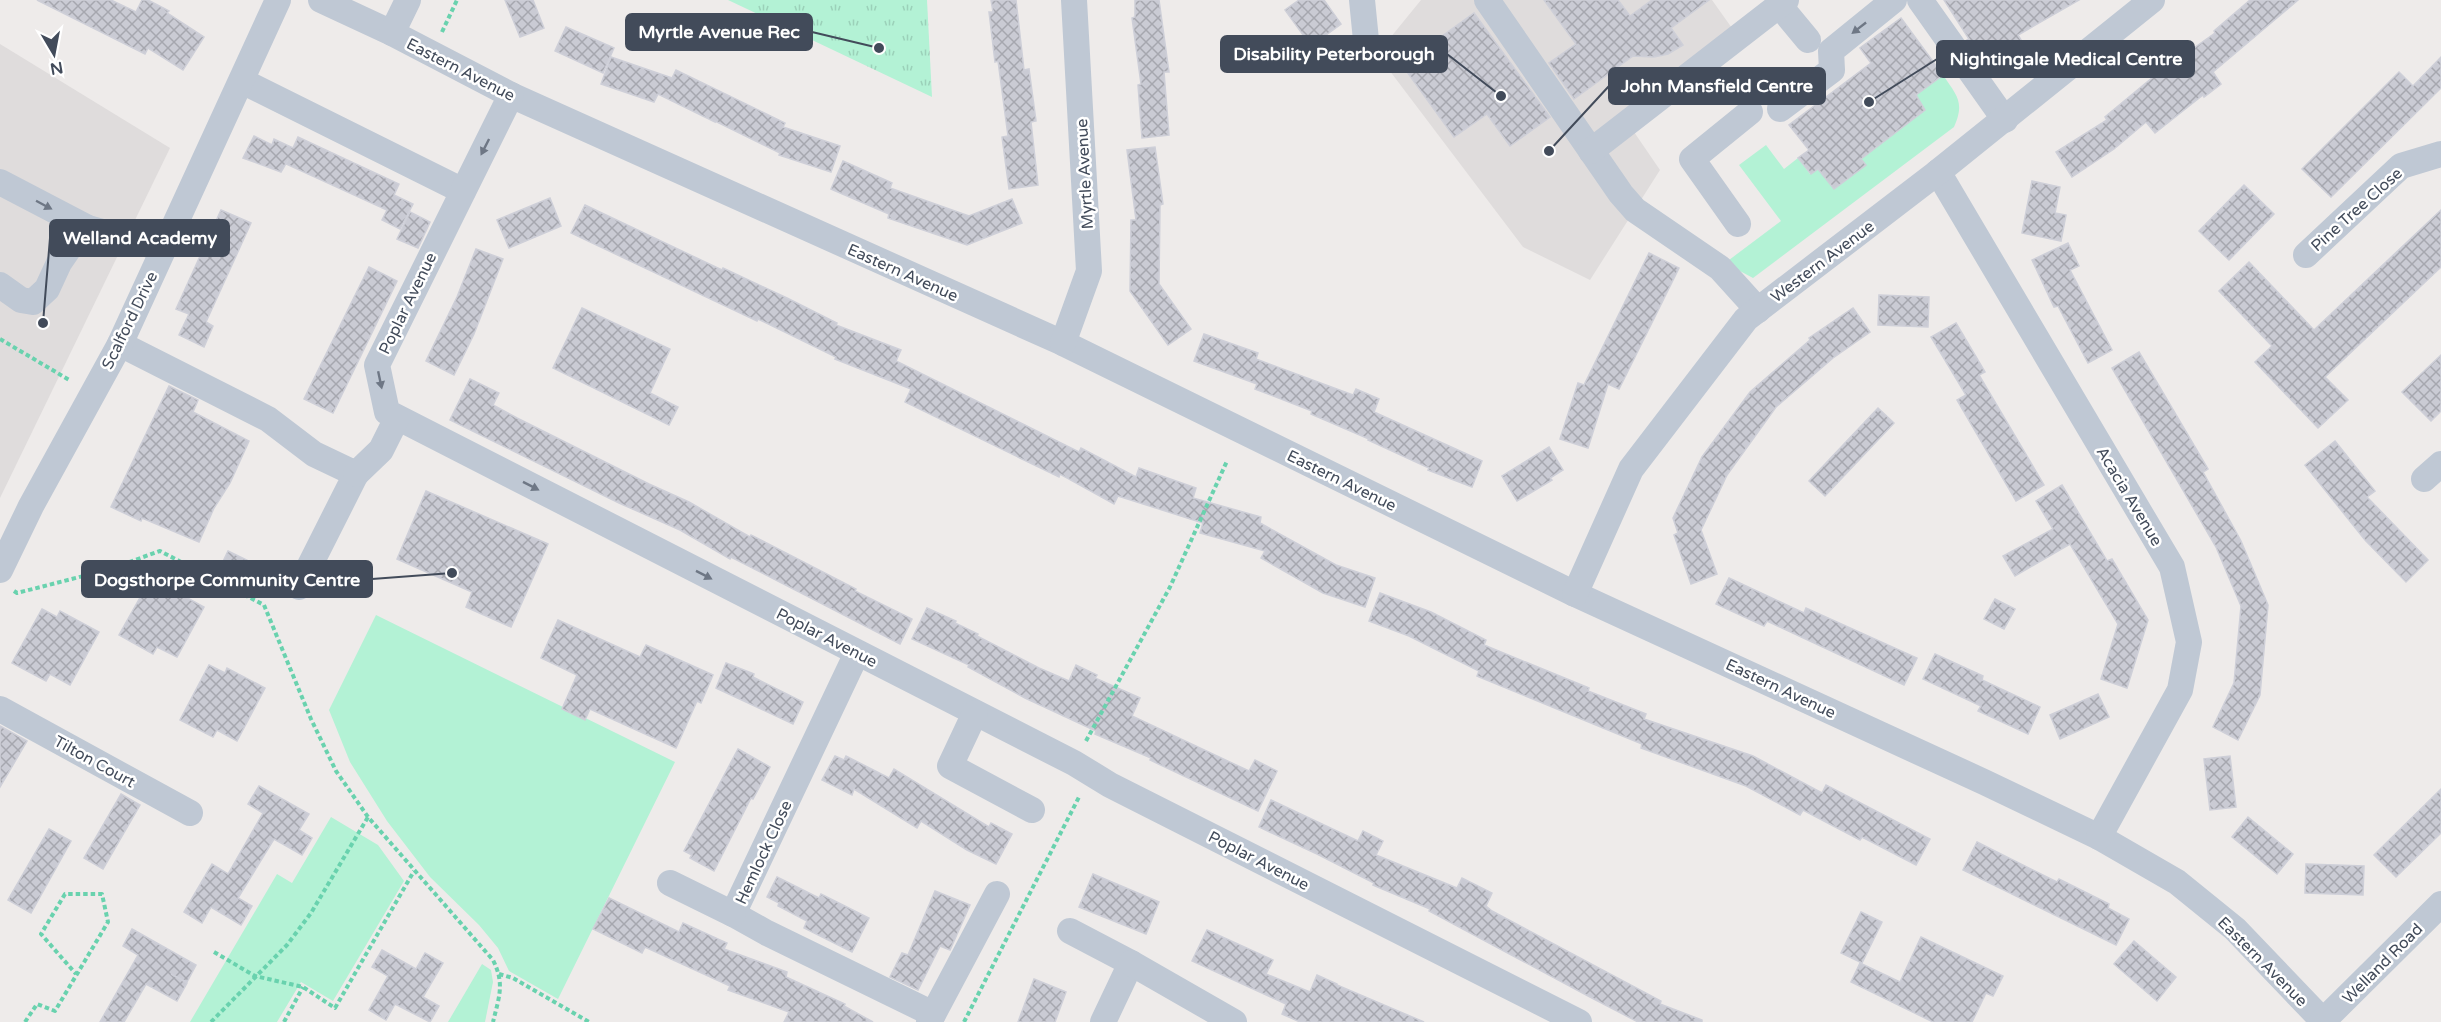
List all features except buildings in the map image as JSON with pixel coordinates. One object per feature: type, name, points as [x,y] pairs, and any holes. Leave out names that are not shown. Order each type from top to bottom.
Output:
[{"type":"street","name":"Scalford Drive","points":[[4,579],[31,506],[120,344],[278,0]]},
{"type":"street","name":"Eastern Avenue","points":[[321,0],[392,33],[511,95],[1063,343],[1575,594],[1974,777],[2099,837],[2177,882],[2227,922],[2323,1021]]},
{"type":"street","points":[[392,33],[408,0]]},
{"type":"street","name":"Myrtle Avenue","points":[[1063,343],[1089,271],[1074,0]]},
{"type":"street","points":[[1362,0],[1366,40]]},
{"type":"street","points":[[1487,0],[1621,194],[1635,210],[1720,268],[1758,310]]},
{"type":"street","points":[[1920,0],[2005,120]]},
{"type":"street","name":"Western Avenue","points":[[1575,594],[1631,469],[1746,319],[2005,120],[2152,0]]},
{"type":"street","points":[[1591,151],[1783,3],[1808,40]]},
{"type":"street","points":[[1780,109],[1832,70],[1831,51],[1891,3]]},
{"type":"street","points":[[242,81],[463,191]]},
{"type":"street","name":"Poplar Avenue","points":[[511,95],[377,365],[387,412],[1074,763],[1110,785],[1579,1022]]},
{"type":"street","points":[[1738,224],[1692,159],[1750,112]]},
{"type":"street","name":"Pine Tree Close","points":[[2306,255],[2401,166],[2441,153]]},
{"type":"street","name":"Acacia Avenue","points":[[1938,172],[2172,567],[2188,642],[2180,690],[2099,837]]},
{"type":"street","points":[[0,182],[88,228],[164,249]]},
{"type":"street","points":[[0,285],[21,300],[33,302],[47,289],[59,263],[72,244],[88,228]]},
{"type":"street","points":[[120,344],[268,419],[314,454],[356,474]]},
{"type":"street","points":[[299,587],[356,474],[381,450],[397,418]]},
{"type":"street","name":"Hemlock Close","points":[[858,653],[733,914],[931,1018]]},
{"type":"street","name":"Tilton Court","points":[[0,709],[190,813]]},
{"type":"street","points":[[975,713],[950,766],[1032,810]]},
{"type":"street","points":[[670,883],[733,914]]},
{"type":"street","points":[[931,1018],[997,894]]},
{"type":"street","name":"Welland Road","points":[[2323,1021],[2441,904]]},
{"type":"street","points":[[1070,931],[1234,1022]]},
{"type":"street","points":[[1104,1022],[1131,963]]},
{"type":"path","points":[[431,54],[457,0]]},
{"type":"path","points":[[0,339],[92,394]]},
{"type":"path","points":[[964,1022],[1080,795],[1059,786],[1074,763],[1170,587],[1227,461]]},
{"type":"path","points":[[4,579],[17,593],[107,570],[160,551],[264,605],[311,719],[336,771],[368,817],[493,960],[500,974],[501,989],[493,1022]]},
{"type":"path","points":[[211,1022],[287,945],[310,913],[368,817]]},
{"type":"path","points":[[214,952],[255,976],[303,987],[335,1008],[414,871]]},
{"type":"path","points":[[25,1022],[37,1004],[55,1011],[108,922],[102,894],[65,894],[41,934],[76,974]]},
{"type":"path","points":[[500,974],[513,978],[589,1022]]},
{"type":"path","points":[[284,1022],[303,987]]},
{"type":"shaded area","points":[[1421,0],[1712,0],[1739,38],[1634,132],[1660,170],[1590,280],[1523,247],[1377,54]]},
{"type":"shaded area","points":[[0,44],[170,148],[0,498]]},
{"type":"green space","points":[[728,0],[927,0],[932,97]]},
{"type":"green space","points":[[1943,75],[1958,100],[1959,111],[1954,127],[1753,278],[1725,263],[1781,221],[1739,165],[1766,145],[1784,169],[1798,158],[1810,174],[1818,169],[1834,188],[1866,165],[1861,159],[1925,110],[1916,95]]},
{"type":"green space","points":[[376,615],[675,762],[558,999],[509,971],[498,948],[479,925],[430,877],[387,821],[350,762],[329,710]]},
{"type":"green space","points":[[331,817],[378,845],[404,881],[333,1001],[301,982],[277,1022],[190,1022],[277,874],[292,883]]},
{"type":"green space","points":[[482,964],[491,970],[493,982],[485,1022],[448,1022]]},
{"type":"place","name":"Myrtle Avenue Rec","points":[[879,48]]},
{"type":"place","name":"Disability Peterborough","points":[[1501,96]]},
{"type":"place","name":"Nightingale Medical Centre","points":[[1869,102]]},
{"type":"place","name":"John Mansfield Centre","points":[[1549,151]]},
{"type":"place","name":"Welland Academy","points":[[43,323]]},
{"type":"place","name":"Dogsthorpe Community Centre","points":[[452,573]]}]
